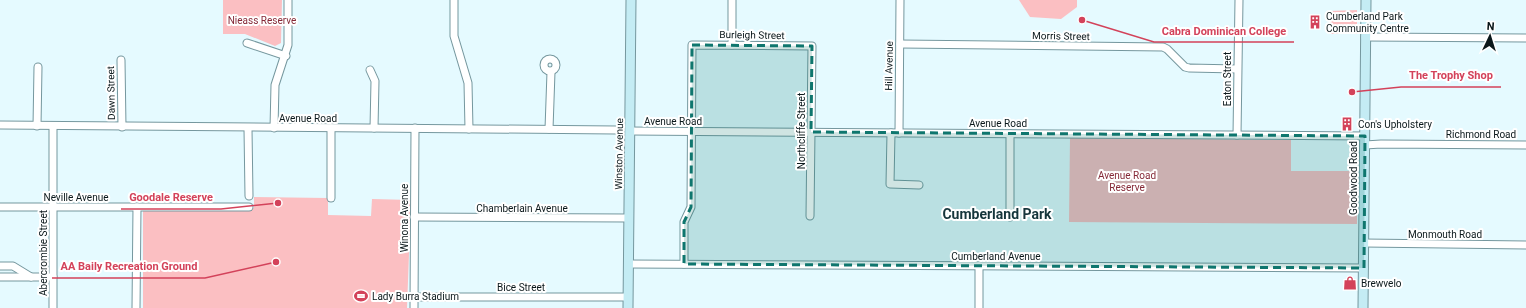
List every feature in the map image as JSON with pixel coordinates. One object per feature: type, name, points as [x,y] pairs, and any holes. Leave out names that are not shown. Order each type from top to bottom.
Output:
[{"type":"street","points":[[274,128],[275,85],[286,56],[288,45],[288,0]]},
{"type":"street","points":[[454,0],[454,36],[468,83],[469,129]]},
{"type":"street","name":"Winston Avenue","points":[[628,308],[631,0]]},
{"type":"street","points":[[732,0],[732,45]]},
{"type":"street","name":"Hill Avenue","points":[[900,0],[900,44],[895,133],[890,184],[919,185]]},
{"type":"street","name":"Eaton Street","points":[[1237,135],[1239,0]]},
{"type":"street","name":"Goodwood Road","points":[[1363,308],[1366,0]]},
{"type":"street","points":[[1365,37],[1526,38]]},
{"type":"street","points":[[248,43],[286,56]]},
{"type":"street","name":"Morris Street","points":[[900,44],[1163,47],[1167,49],[1185,67],[1238,69]]},
{"type":"street","name":"Burleigh Street","points":[[691,130],[692,45],[812,46]]},
{"type":"street","name":"Northcliffe Street","points":[[810,216],[812,46]]},
{"type":"street","name":"Dawn Street","points":[[121,60],[122,127]]},
{"type":"street","points":[[37,126],[38,67]]},
{"type":"street","points":[[370,70],[375,81],[374,128]]},
{"type":"street","points":[[549,129],[551,72]]},
{"type":"street","name":"Avenue Road","points":[[0,125],[248,129],[415,128],[616,130]]},
{"type":"street","name":"Abercrombie Street","points":[[53,126],[53,308]]},
{"type":"street","points":[[331,128],[331,198]]},
{"type":"street","name":"Winona Avenue","points":[[414,308],[415,128]]},
{"type":"street","points":[[248,129],[249,196]]},
{"type":"street","name":"Avenue Road","points":[[630,130],[1237,135],[1365,140]]},
{"type":"street","points":[[684,264],[684,222],[691,207],[691,130]]},
{"type":"street","points":[[1010,134],[1010,217]]},
{"type":"street","name":"Richmond Road","points":[[1365,140],[1381,144],[1526,145]]},
{"type":"street","name":"Neville Avenue","points":[[0,207],[249,206]]},
{"type":"street","points":[[136,308],[137,207]]},
{"type":"street","name":"Chamberlain Avenue","points":[[414,217],[629,218]]},
{"type":"street","name":"Monmouth Road","points":[[1364,243],[1526,244]]},
{"type":"street","name":"Cumberland Avenue","points":[[629,264],[1364,268]]},
{"type":"street","points":[[0,266],[13,266],[31,277]]},
{"type":"street","points":[[979,266],[979,308]]},
{"type":"street","points":[[0,277],[53,277]]},
{"type":"street","name":"Bice Street","points":[[414,296],[628,298]]},
{"type":"highlighted area","points":[[692,45],[812,46],[811,132],[1365,136],[1364,268],[684,264],[684,222],[691,207]]},
{"type":"green space","name":"Nieass Reserve","points":[[223,0],[282,0],[281,43],[275,46],[245,34],[223,34]]},
{"type":"green space","points":[[1019,0],[1077,0],[1077,7],[1061,19],[1030,17]]},
{"type":"green space","points":[[1357,10],[1357,34],[1329,34],[1329,11]]},
{"type":"green space","name":"Avenue Road Reserve","points":[[1070,138],[1291,140],[1291,171],[1357,171],[1357,224],[1069,222]]},
{"type":"green space","points":[[254,197],[328,198],[328,215],[371,216],[372,199],[411,200],[407,308],[143,308],[143,208],[254,208]]},
{"type":"place","name":"Cabra Dominican College","points":[[1082,20]]},
{"type":"place","name":"Cumberland Park Community Centre","points":[[1315,22]]},
{"type":"place","name":"The Trophy Shop","points":[[1352,92]]},
{"type":"place","name":"Con's Upholstery","points":[[1347,124]]},
{"type":"place","name":"Goodale Reserve","points":[[278,203]]},
{"type":"place","name":"AA Baily Recreation Ground","points":[[276,262]]},
{"type":"place","name":"Brewvelo","points":[[1350,283]]},
{"type":"place","name":"Lady Burra Stadium","points":[[361,296]]},
{"type":"district","name":"Cumberland Park","points":[[997,214]]}]
